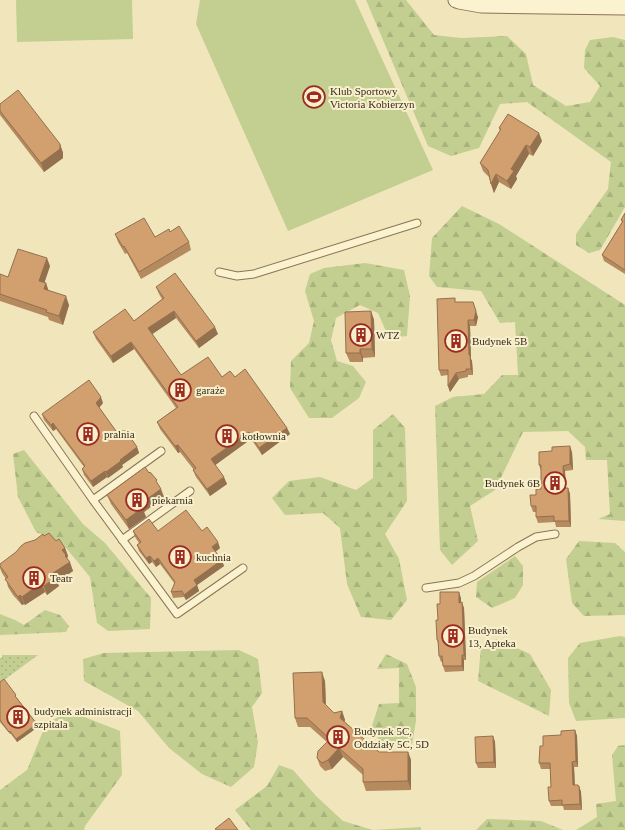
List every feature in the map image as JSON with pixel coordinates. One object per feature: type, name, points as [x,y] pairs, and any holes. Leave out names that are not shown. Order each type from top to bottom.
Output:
[{"type":"street","points":[[456,0],[481,6],[625,8]]},
{"type":"lane","points":[[219,272],[237,276],[254,274],[417,223]]},
{"type":"lane","points":[[34,416],[93,500],[177,614],[243,568]]},
{"type":"lane","points":[[93,500],[161,451]]},
{"type":"lane","points":[[122,540],[190,491]]},
{"type":"lane","points":[[426,588],[459,583],[474,576],[536,537],[555,534]]},
{"type":"green space","points":[[16,0],[132,0],[133,39],[17,42]]},
{"type":"green space","name":"Klub Sportowy Victoria Kobierzyn","points":[[200,0],[355,0],[433,170],[288,231],[196,24]]},
{"type":"green space","points":[[366,0],[406,0],[434,35],[461,38],[507,36],[526,54],[533,85],[566,106],[590,102],[600,86],[584,68],[585,50],[590,40],[613,37],[625,40],[625,207],[600,250],[589,253],[576,245],[576,234],[608,189],[611,162],[527,102],[500,104],[479,148],[451,156],[428,146]]},
{"type":"green space","points":[[462,206],[499,224],[625,305],[625,521],[598,519],[610,514],[607,460],[586,460],[585,447],[568,431],[523,432],[495,490],[470,506],[478,541],[452,565],[440,550],[435,406],[453,397],[484,394],[502,375],[518,375],[515,322],[500,323],[481,291],[437,287],[429,276],[432,238]]},
{"type":"green space","points":[[365,263],[404,270],[410,296],[407,336],[389,338],[378,313],[360,305],[336,318],[331,340],[337,361],[353,366],[366,382],[359,398],[332,418],[309,418],[290,388],[291,361],[309,343],[314,321],[305,291],[310,274],[324,268]]},
{"type":"green space","points":[[393,414],[405,428],[407,501],[385,534],[399,559],[407,600],[391,620],[361,617],[347,584],[340,528],[323,513],[285,515],[272,498],[289,481],[320,477],[356,490],[373,478],[373,430]]},
{"type":"green space","points":[[24,450],[83,524],[105,543],[151,598],[150,629],[108,631],[97,623],[90,577],[62,543],[36,532],[18,497],[13,454]]},
{"type":"green space","points":[[579,541],[615,543],[625,552],[625,615],[584,616],[572,603],[566,559]]},
{"type":"green space","points":[[515,556],[523,566],[523,585],[515,598],[492,608],[476,597],[477,582]]},
{"type":"green space","points":[[45,610],[60,615],[69,626],[66,632],[0,635],[0,614],[24,625]]},
{"type":"green space","points":[[620,636],[625,637],[625,718],[576,721],[569,703],[568,658],[580,643]]},
{"type":"green space","points":[[497,639],[530,654],[551,690],[549,716],[478,681],[481,646]]},
{"type":"green space","points":[[239,650],[258,659],[262,693],[252,707],[258,742],[254,767],[231,787],[202,774],[169,748],[138,711],[84,681],[83,659],[104,653]]},
{"type":"green space","points":[[386,654],[407,664],[416,687],[416,721],[412,744],[384,746],[371,729],[379,704],[399,703],[399,668],[377,669]]},
{"type":"green space","points":[[2,655],[38,655],[0,683],[0,658],[2,658]]},
{"type":"green space","points":[[69,711],[120,731],[122,775],[85,826],[84,830],[0,830],[0,790],[27,770],[46,724]]},
{"type":"green space","points":[[625,745],[625,830],[576,830],[597,817],[596,804],[616,801],[612,755],[618,746]]},
{"type":"green space","points":[[279,765],[293,770],[316,796],[343,821],[373,830],[251,830],[235,810],[267,786]]},
{"type":"green space","points":[[487,819],[541,821],[563,830],[476,830]]},
{"type":"green space","points":[[421,827],[421,830],[373,830]]},
{"type":"building","points":[[18,90],[60,144],[60,149],[41,163],[0,111],[0,104]]},
{"type":"building","points":[[508,114],[539,133],[530,147],[526,145],[511,169],[514,171],[507,181],[496,174],[491,184],[488,170],[480,163],[501,129],[499,128]]},
{"type":"building","points":[[625,213],[625,270],[602,255],[623,221],[621,220]]},
{"type":"building","points":[[144,218],[155,237],[169,229],[170,232],[179,226],[189,242],[139,272],[124,246],[123,247],[115,234]]},
{"type":"building","points":[[18,249],[47,258],[39,281],[46,283],[44,289],[66,296],[59,316],[46,312],[47,310],[0,294],[0,274],[8,277]]},
{"type":"building","points":[[175,273],[215,327],[196,341],[174,311],[148,328],[181,375],[208,357],[222,377],[230,371],[235,377],[245,369],[287,428],[259,448],[249,432],[211,459],[224,477],[207,489],[193,470],[196,468],[178,445],[175,446],[157,422],[178,407],[131,342],[111,356],[93,332],[125,309],[134,321],[164,298],[156,287]]},
{"type":"building","name":"Budynek 5B","points":[[455,298],[455,302],[473,302],[476,311],[474,320],[468,320],[471,369],[466,369],[466,371],[456,373],[448,386],[448,370],[439,370],[437,299]]},
{"type":"building","name":"WTZ","points":[[371,311],[372,349],[360,349],[360,353],[346,353],[345,312]]},
{"type":"building","name":"pralnia","points":[[89,380],[101,397],[96,403],[116,431],[126,431],[137,447],[120,460],[121,461],[91,481],[82,469],[85,466],[53,423],[51,425],[42,414]]},
{"type":"building","name":"Budynek 6B","points":[[570,446],[570,464],[563,466],[564,488],[568,488],[569,521],[554,521],[554,516],[536,517],[536,506],[531,506],[530,495],[536,495],[536,489],[541,489],[541,465],[539,465],[539,452],[552,451],[552,447]]},
{"type":"building","name":"piekarnia","points":[[145,467],[157,480],[156,481],[161,489],[140,504],[142,508],[126,520],[107,495]]},
{"type":"building","name":"kuchnia","points":[[186,510],[202,531],[207,527],[218,542],[212,547],[222,560],[194,580],[197,585],[184,595],[182,591],[171,592],[175,582],[158,558],[154,561],[150,556],[146,558],[137,545],[141,542],[133,531],[149,519],[158,531]]},
{"type":"building","name":"Teatr","points":[[49,533],[56,541],[59,539],[65,548],[62,550],[70,562],[53,573],[56,577],[44,586],[41,583],[22,597],[20,595],[18,597],[5,579],[8,577],[0,564],[25,543],[35,540],[43,534],[44,536]]},
{"type":"building","name":"Budynek 13, Apteka","points":[[440,592],[459,592],[459,603],[462,602],[464,655],[462,655],[462,666],[443,666],[442,656],[439,656],[436,620],[438,620],[437,604],[440,604]]},
{"type":"building","name":"Budynek 5C, Oddziały 5C, 5D","points":[[322,672],[323,702],[334,713],[342,711],[340,718],[379,752],[408,752],[408,781],[363,782],[363,769],[339,748],[328,760],[322,763],[317,758],[318,751],[330,739],[307,718],[295,718],[293,673]]},
{"type":"building","name":"budynek administracji szpitala","points":[[4,679],[37,724],[16,739],[0,720],[0,682]]},
{"type":"building","points":[[575,730],[576,761],[572,762],[573,785],[579,786],[580,804],[562,805],[562,800],[549,801],[548,787],[551,787],[550,763],[539,763],[540,746],[543,746],[543,736],[561,735],[561,731]]},
{"type":"building","points":[[493,736],[494,762],[476,763],[475,737]]},
{"type":"building","points":[[229,818],[238,830],[215,829]]},
{"type":"place","name":"Klub Sportowy Victoria Kobierzyn","points":[[314,97]]},
{"type":"place","name":"WTZ","points":[[361,335]]},
{"type":"place","name":"Budynek 5B","points":[[456,341]]},
{"type":"place","name":"garaże","points":[[180,390]]},
{"type":"place","name":"pralnia","points":[[88,434]]},
{"type":"place","name":"kotłownia","points":[[227,436]]},
{"type":"place","name":"Budynek 6B","points":[[555,483]]},
{"type":"place","name":"piekarnia","points":[[137,500]]},
{"type":"place","name":"kuchnia","points":[[180,557]]},
{"type":"place","name":"Teatr","points":[[34,578]]},
{"type":"place","name":"Budynek 13, Apteka","points":[[453,636]]},
{"type":"place","name":"budynek administracji szpitala","points":[[18,717]]},
{"type":"place","name":"Budynek 5C, Oddziały 5C, 5D","points":[[338,737]]}]
